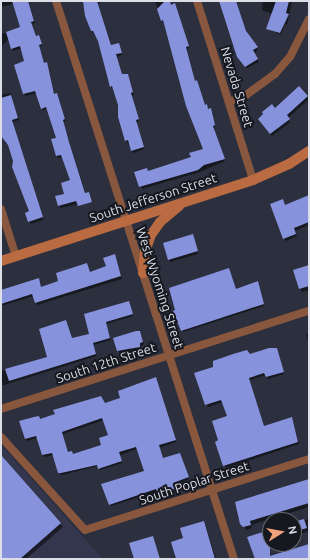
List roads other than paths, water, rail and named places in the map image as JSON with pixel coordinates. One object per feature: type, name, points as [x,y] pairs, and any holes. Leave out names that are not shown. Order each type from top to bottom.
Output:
[{"type":"main road","name":"South Jefferson Street","points":[[1,261],[253,180],[289,164],[307,153]]},
{"type":"main road","points":[[143,273],[145,252],[151,235],[160,222],[185,202]]},
{"type":"street","name":"West Wyoming Street","points":[[56,1],[234,559]]},
{"type":"street","name":"Nevada Street","points":[[197,1],[253,180]]},
{"type":"street","points":[[229,102],[246,95],[275,74],[290,57],[309,19]]},
{"type":"street","points":[[1,209],[16,257]]},
{"type":"street","name":"South 12th Street","points":[[1,409],[309,312]]},
{"type":"street","name":"South Poplar Street","points":[[1,437],[85,530],[309,459]]}]
